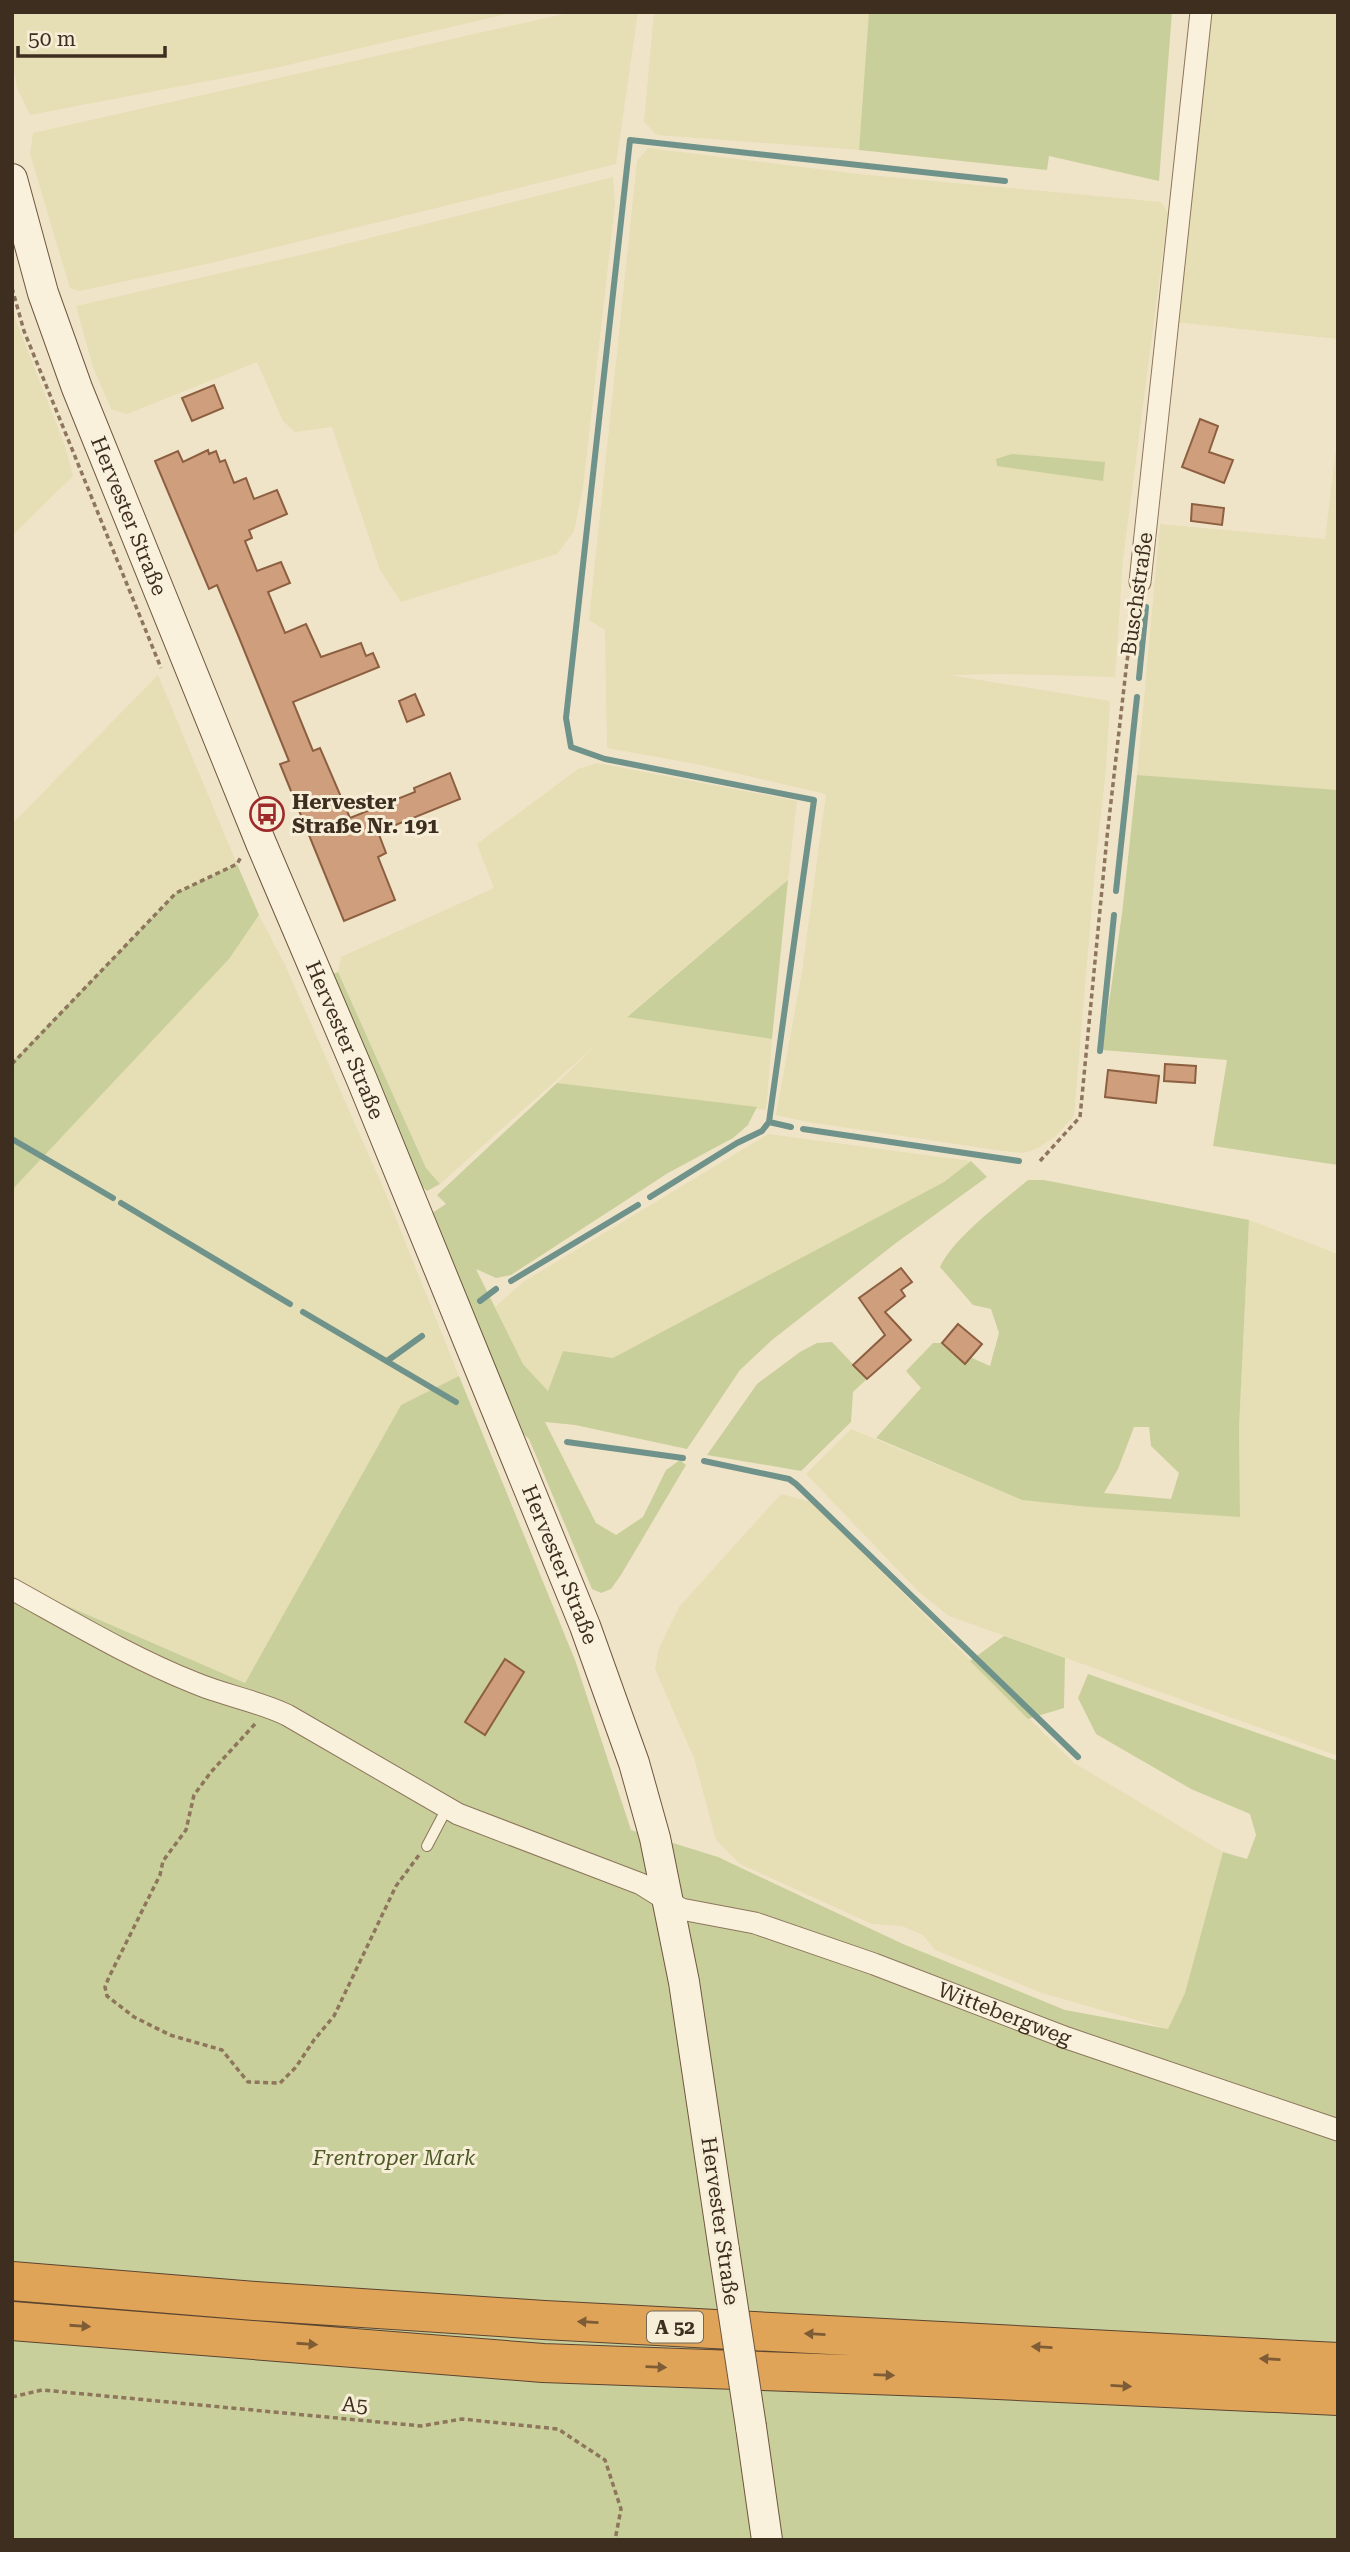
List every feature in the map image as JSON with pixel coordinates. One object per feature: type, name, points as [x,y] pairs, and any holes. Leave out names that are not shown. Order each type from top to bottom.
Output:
[{"type":"highway","name":"A 52","points":[[12,2281],[255,2301],[544,2320],[1338,2362]]},
{"type":"highway","name":"A 52","points":[[12,2321],[544,2363],[1338,2396]]},
{"type":"main road","name":"Hervester Straße","points":[[12,179],[44,293],[77,388],[247,840],[352,1056],[585,1626],[634,1763],[669,1903],[686,1995],[767,2540]]},
{"type":"street","name":"Buschstraße","points":[[1140,582],[1201,12]]},
{"type":"street","points":[[12,1589],[136,1656],[195,1683],[265,1704],[458,1814],[641,1884],[669,1903]]},
{"type":"street","name":"Wittebergweg","points":[[669,1903],[681,1909],[755,1923],[874,1964],[1067,2038],[1338,2130]]},
{"type":"lane","points":[[427,1846],[447,1808]]},
{"type":"path","points":[[12,288],[24,331],[163,671]]},
{"type":"path","name":"Buschstraße","points":[[1040,1161],[1080,1117],[1107,837],[1127,661],[1140,582]]},
{"type":"path","points":[[12,1064],[176,893],[237,864],[247,840]]},
{"type":"path","points":[[247,840],[241,857],[247,869]]},
{"type":"path","points":[[265,1704],[254,1726],[211,1772],[194,1795],[186,1830],[163,1861],[160,1875],[109,1977],[105,1987],[107,1996],[134,2017],[170,2035],[222,2050],[248,2082],[280,2083],[296,2067],[334,2016],[396,1886],[427,1846]]},
{"type":"path","name":"A5","points":[[12,2397],[42,2390],[421,2426],[462,2419],[558,2429],[604,2460],[621,2510],[615,2540]]},
{"type":"shaded area","points":[[12,12],[515,12],[275,68],[30,115],[17,88],[12,57]]},
{"type":"shaded area","points":[[573,12],[638,12],[616,164],[207,264],[79,291],[70,288],[30,154],[33,133]]},
{"type":"shaded area","points":[[654,12],[869,12],[859,150],[657,135],[644,122]]},
{"type":"shaded area","points":[[1213,12],[1338,12],[1338,339],[1174,322]]},
{"type":"shaded area","points":[[648,148],[858,174],[1161,202],[1168,213],[1123,560],[1115,677],[949,675],[1110,701],[1074,1116],[1056,1136],[1038,1148],[1024,1153],[1003,1151],[776,1115],[802,972],[826,794],[696,764],[607,748],[605,630],[589,620],[637,161]]},
{"type":"shaded area","points":[[613,177],[615,204],[583,488],[574,531],[557,554],[401,602],[380,570],[332,427],[295,432],[283,421],[257,362],[127,414],[111,409],[93,367],[76,306],[318,251]]},
{"type":"shaded area","points":[[12,310],[65,446],[73,476],[12,536]]},
{"type":"shaded area","points":[[1338,432],[1338,790],[1137,775],[1160,524],[1325,539]]},
{"type":"shaded area","points":[[158,675],[237,864],[176,893],[12,1062],[12,824]]},
{"type":"shaded area","points":[[597,763],[797,801],[788,880],[627,1016],[772,1039],[766,1110],[557,1083],[597,1044],[440,1184],[426,1168],[338,972],[341,957],[494,888],[477,844],[578,769]]},
{"type":"shaded area","points":[[259,915],[286,967],[386,1194],[459,1376],[401,1405],[245,1683],[12,1582],[12,1190],[229,959]]},
{"type":"shaded area","points":[[768,1134],[971,1161],[944,1182],[613,1359],[563,1351],[549,1392],[523,1364],[495,1307],[523,1282]]},
{"type":"shaded area","points":[[1249,1220],[1338,1254],[1338,1756],[949,1616],[920,1593],[806,1474],[851,1429],[1022,1500],[1240,1516],[1239,1428]]},
{"type":"shaded area","points":[[781,1494],[811,1502],[1074,1763],[1223,1852],[1185,1993],[1168,2029],[1042,1993],[935,1950],[923,1935],[902,1926],[872,1924],[740,1864],[716,1840],[694,1758],[655,1669],[659,1648],[679,1607]]},
{"type":"green space","points":[[869,12],[1172,12],[1159,181],[1049,156],[1047,170],[859,150]]},
{"type":"green space","points":[[1012,454],[1105,462],[1103,481],[997,466],[996,459]]},
{"type":"green space","points":[[1137,775],[1338,790],[1338,1165],[1213,1146],[1227,1060],[1102,1050],[1122,914]]},
{"type":"green space","points":[[237,864],[259,915],[229,959],[12,1190],[12,1062],[176,893]]},
{"type":"green space","points":[[788,880],[772,1039],[627,1017]]},
{"type":"green space","points":[[338,972],[426,1168],[440,1184],[427,1191],[415,1180],[332,974]]},
{"type":"green space","points":[[557,1083],[757,1107],[748,1125],[733,1138],[668,1173],[511,1275],[496,1278],[476,1269],[523,1364],[548,1391],[563,1351],[613,1358],[944,1182],[971,1161],[987,1177],[896,1243],[772,1340],[740,1370],[687,1449],[575,1425],[545,1422],[596,1523],[616,1535],[643,1517],[666,1470],[680,1460],[686,1465],[621,1575],[611,1589],[601,1593],[592,1589],[529,1439],[516,1428],[429,1215],[446,1204],[437,1195]]},
{"type":"green space","points":[[1028,1180],[1044,1180],[1249,1220],[1239,1428],[1240,1517],[1022,1500],[876,1438],[921,1388],[906,1371],[933,1343],[942,1343],[965,1363],[970,1357],[990,1366],[999,1333],[991,1309],[973,1305],[940,1267],[946,1256],[967,1233]],"holes":[[[1134,1427],[1149,1427],[1151,1446],[1179,1473],[1171,1499],[1104,1493],[1118,1469]]]},
{"type":"green space","points":[[832,1342],[867,1379],[853,1392],[851,1422],[801,1471],[707,1455],[757,1384],[800,1352],[817,1343]]},
{"type":"green space","name":"Frentroper Mark","points":[[459,1376],[575,1660],[631,1830],[718,1857],[903,1944],[1065,2010],[1168,2029],[1185,1993],[1223,1852],[1247,1859],[1256,1835],[1250,1814],[1191,1789],[1096,1734],[1078,1698],[1088,1674],[1338,1761],[1338,2540],[12,2540],[12,1582],[245,1683],[401,1405]]},
{"type":"green space","points":[[1004,1636],[1065,1658],[1064,1708],[1028,1719],[970,1661]]},
{"type":"building","points":[[214,385],[223,408],[192,421],[182,398]]},
{"type":"building","points":[[1200,419],[1218,426],[1209,452],[1233,460],[1224,483],[1182,467]]},
{"type":"building","points":[[208,450],[209,454],[216,451],[220,462],[225,460],[234,483],[246,478],[254,499],[277,490],[287,514],[249,530],[252,538],[245,541],[257,571],[281,562],[290,583],[268,592],[285,633],[306,624],[321,657],[361,643],[366,656],[373,653],[379,667],[293,702],[313,751],[320,748],[350,818],[415,792],[414,788],[450,773],[460,799],[378,832],[386,853],[378,857],[395,900],[344,921],[280,764],[289,761],[238,635],[217,585],[209,589],[155,461],[178,451],[183,462]]},
{"type":"building","points":[[1192,504],[1224,508],[1222,525],[1191,521]]},
{"type":"building","points":[[415,694],[424,715],[407,722],[399,701]]},
{"type":"building","points":[[1165,1064],[1196,1066],[1195,1083],[1164,1081]]},
{"type":"building","points":[[1108,1070],[1159,1076],[1156,1103],[1105,1097]]},
{"type":"building","points":[[901,1268],[912,1282],[901,1290],[905,1296],[885,1312],[911,1340],[867,1379],[853,1365],[885,1335],[859,1298]]},
{"type":"building","points":[[958,1324],[982,1344],[965,1364],[942,1343]]},
{"type":"building","points":[[505,1659],[524,1672],[485,1735],[465,1722]]},
{"type":"waterway","points":[[650,1197],[737,1143],[762,1131],[769,1122],[814,800],[605,759],[571,747],[566,718],[630,140],[1005,181]]},
{"type":"waterway","points":[[1139,678],[1146,607]]},
{"type":"waterway","points":[[1116,891],[1137,697]]},
{"type":"waterway","points":[[1100,1051],[1114,915]]},
{"type":"waterway","points":[[769,1122],[791,1127]]},
{"type":"waterway","points":[[803,1129],[1019,1161]]},
{"type":"waterway","points":[[12,1139],[113,1198]]},
{"type":"waterway","points":[[121,1203],[290,1304]]},
{"type":"waterway","points":[[511,1281],[638,1205]]},
{"type":"waterway","points":[[480,1301],[496,1289]]},
{"type":"waterway","points":[[303,1312],[456,1402]]},
{"type":"waterway","points":[[387,1361],[422,1336]]},
{"type":"waterway","points":[[567,1442],[683,1458]]},
{"type":"waterway","points":[[704,1461],[789,1479],[796,1484],[1078,1757]]},
{"type":"place","name":"Hervester Straße Nr. 191","points":[[267,814]]}]
